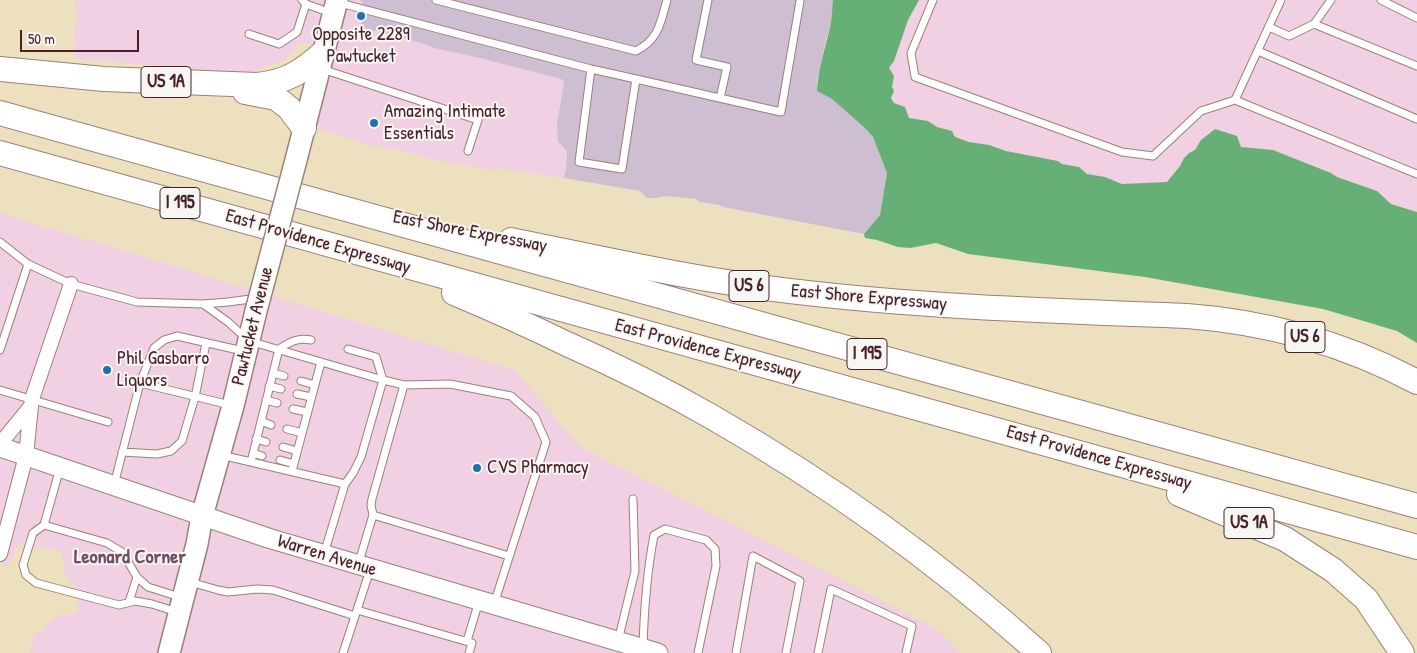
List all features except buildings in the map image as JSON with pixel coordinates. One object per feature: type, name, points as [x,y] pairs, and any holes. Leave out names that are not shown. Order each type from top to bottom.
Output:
[{"type":"highway","name":"US 1A","points":[[0,69],[104,79],[257,85],[275,82],[322,61]]},
{"type":"highway","points":[[190,83],[276,98],[289,108],[304,128]]},
{"type":"highway","name":"East Providence Expressway","points":[[0,113],[1417,506]]},
{"type":"highway","name":"East Providence Expressway","points":[[0,153],[1417,547]]},
{"type":"highway","name":"East Shore Expressway","points":[[318,201],[735,284],[924,304],[1187,316],[1238,322],[1287,332],[1331,345],[1386,367],[1417,382]]},
{"type":"highway","points":[[360,253],[489,308],[619,367],[737,431],[807,474],[904,542],[971,594],[1039,653]]},
{"type":"highway","name":"US 1A","points":[[1088,455],[1284,540],[1333,570],[1366,599],[1402,653]]},
{"type":"main road","name":"Pawtucket Avenue","points":[[169,653],[197,544],[202,516],[336,6]]},
{"type":"main road","name":"Warren Avenue","points":[[0,448],[324,555],[648,651]]},
{"type":"street","points":[[0,554],[26,456],[32,403],[71,284]]},
{"type":"street","points":[[0,444],[32,403]]},
{"type":"lane","points":[[436,0],[636,51],[646,46],[658,31],[667,0]]},
{"type":"lane","points":[[708,0],[696,60],[727,67],[720,98]]},
{"type":"lane","points":[[933,0],[911,53],[915,77],[1122,152],[1153,156],[1202,111],[1235,100],[1417,174]]},
{"type":"lane","points":[[1235,100],[1281,0]]},
{"type":"lane","points":[[1269,27],[1289,36],[1314,24],[1331,0]]},
{"type":"lane","points":[[1382,0],[1417,18]]},
{"type":"lane","points":[[249,34],[279,44],[296,32],[304,2],[336,6],[591,69],[781,112],[800,1]]},
{"type":"lane","points":[[1314,24],[1417,66]]},
{"type":"lane","points":[[1258,51],[1417,119]]},
{"type":"lane","points":[[322,61],[478,120],[468,151]]},
{"type":"lane","points":[[591,69],[579,162],[622,169],[636,79]]},
{"type":"lane","points":[[0,242],[28,264],[71,284],[138,302],[258,304]]},
{"type":"lane","points":[[0,350],[28,264]]},
{"type":"lane","points":[[203,304],[228,322],[247,346]]},
{"type":"lane","points":[[114,486],[140,383],[154,348],[164,340],[177,336],[206,343],[279,350],[404,385],[450,384],[511,396],[535,417],[546,442],[509,556],[467,641]]},
{"type":"lane","points":[[251,462],[279,350],[295,340],[303,338],[311,340]]},
{"type":"lane","points":[[122,452],[157,454],[171,451],[182,441],[195,397],[206,343]]},
{"type":"lane","points":[[324,555],[345,484],[361,457],[383,380],[376,357],[348,350]]},
{"type":"lane","points":[[293,468],[321,362]]},
{"type":"lane","points":[[273,373],[284,376]]},
{"type":"lane","points":[[301,381],[315,385]]},
{"type":"lane","points":[[140,383],[232,406]]},
{"type":"lane","points":[[343,653],[356,613],[373,515],[372,499],[404,385]]},
{"type":"lane","points":[[269,386],[281,389]]},
{"type":"lane","points":[[0,390],[32,403],[108,422]]},
{"type":"lane","points":[[297,394],[312,398]]},
{"type":"lane","points":[[266,400],[277,403]]},
{"type":"lane","points":[[293,408],[307,412]]},
{"type":"lane","points":[[261,421],[271,424]]},
{"type":"lane","points":[[287,429],[302,433]]},
{"type":"lane","points":[[256,440],[266,442]]},
{"type":"lane","points":[[283,447],[297,451]]},
{"type":"lane","points":[[253,453],[262,456]]},
{"type":"lane","points":[[219,455],[293,468],[345,484]]},
{"type":"lane","points":[[280,460],[293,468]]},
{"type":"lane","points":[[60,468],[44,525],[33,533],[23,565],[26,575],[36,583],[119,605],[135,601],[152,604],[218,590],[228,592],[257,589],[273,590],[467,641],[472,643],[469,653]]},
{"type":"lane","points":[[618,641],[635,571],[633,499]]},
{"type":"lane","points":[[373,515],[509,556]]},
{"type":"lane","points":[[44,525],[107,543],[122,552],[137,577],[148,587],[183,597]]},
{"type":"lane","points":[[648,651],[644,606],[648,565],[654,535],[665,529],[706,540],[715,550],[716,566],[698,653]]},
{"type":"lane","points":[[736,653],[753,556],[800,581],[786,653]]},
{"type":"lane","points":[[129,602],[137,577]]},
{"type":"lane","points":[[818,653],[832,589],[912,626],[906,653]]},
{"type":"shaded area","points":[[74,0],[359,0],[364,2],[361,27],[434,48],[561,79],[564,82],[557,124],[558,142],[567,150],[564,178],[498,168],[489,171],[483,168],[434,160],[398,149],[375,147],[332,134],[308,121],[326,46],[301,43],[284,60],[248,73],[76,59],[74,26],[77,21]]},
{"type":"shaded area","points":[[359,0],[833,0],[831,26],[826,39],[817,81],[817,91],[832,99],[873,137],[887,173],[880,215],[864,234],[723,207],[700,202],[696,199],[667,196],[647,198],[640,191],[564,178],[567,151],[558,142],[557,124],[564,82],[561,79],[434,48],[361,27],[363,2]]},
{"type":"shaded area","points":[[919,0],[1417,0],[1417,212],[1391,204],[1377,191],[1337,177],[1273,150],[1241,147],[1237,136],[1215,129],[1207,134],[1195,150],[1184,158],[1167,182],[1122,184],[1105,177],[1087,174],[1079,167],[1006,151],[989,145],[969,142],[955,137],[952,131],[937,127],[928,121],[909,118],[894,103],[891,97],[894,76],[889,68],[894,61],[908,20]]},
{"type":"shaded area","points":[[0,213],[514,370],[581,447],[935,628],[961,653],[30,653],[34,634],[43,631],[56,616],[75,614],[78,609],[74,586],[64,571],[62,552],[32,547],[30,541],[25,541],[17,546],[10,564],[6,567],[0,560]]},
{"type":"green space","points":[[833,0],[919,0],[908,20],[894,61],[889,68],[894,76],[892,87],[894,91],[891,98],[894,103],[905,107],[909,118],[928,121],[937,127],[952,131],[955,137],[1006,151],[1058,161],[1062,164],[1079,167],[1087,174],[1105,177],[1122,184],[1167,182],[1184,158],[1195,150],[1201,140],[1215,129],[1237,136],[1241,147],[1273,150],[1337,177],[1377,191],[1391,204],[1417,212],[1417,343],[1397,331],[1323,309],[1145,277],[968,254],[936,243],[910,248],[898,247],[865,238],[864,234],[880,215],[887,173],[873,137],[832,99],[817,91],[820,67],[831,25]]},
{"type":"place","name":"Opposite 2289 Pawtucket","points":[[361,16]]},
{"type":"place","name":"Amazing Intimate Essentials","points":[[374,123]]},
{"type":"place","name":"Phil Gasbarro Liquors","points":[[107,370]]},
{"type":"place","name":"CVS Pharmacy","points":[[477,468]]},
{"type":"district","name":"Leonard Corner","points":[[130,558]]}]
